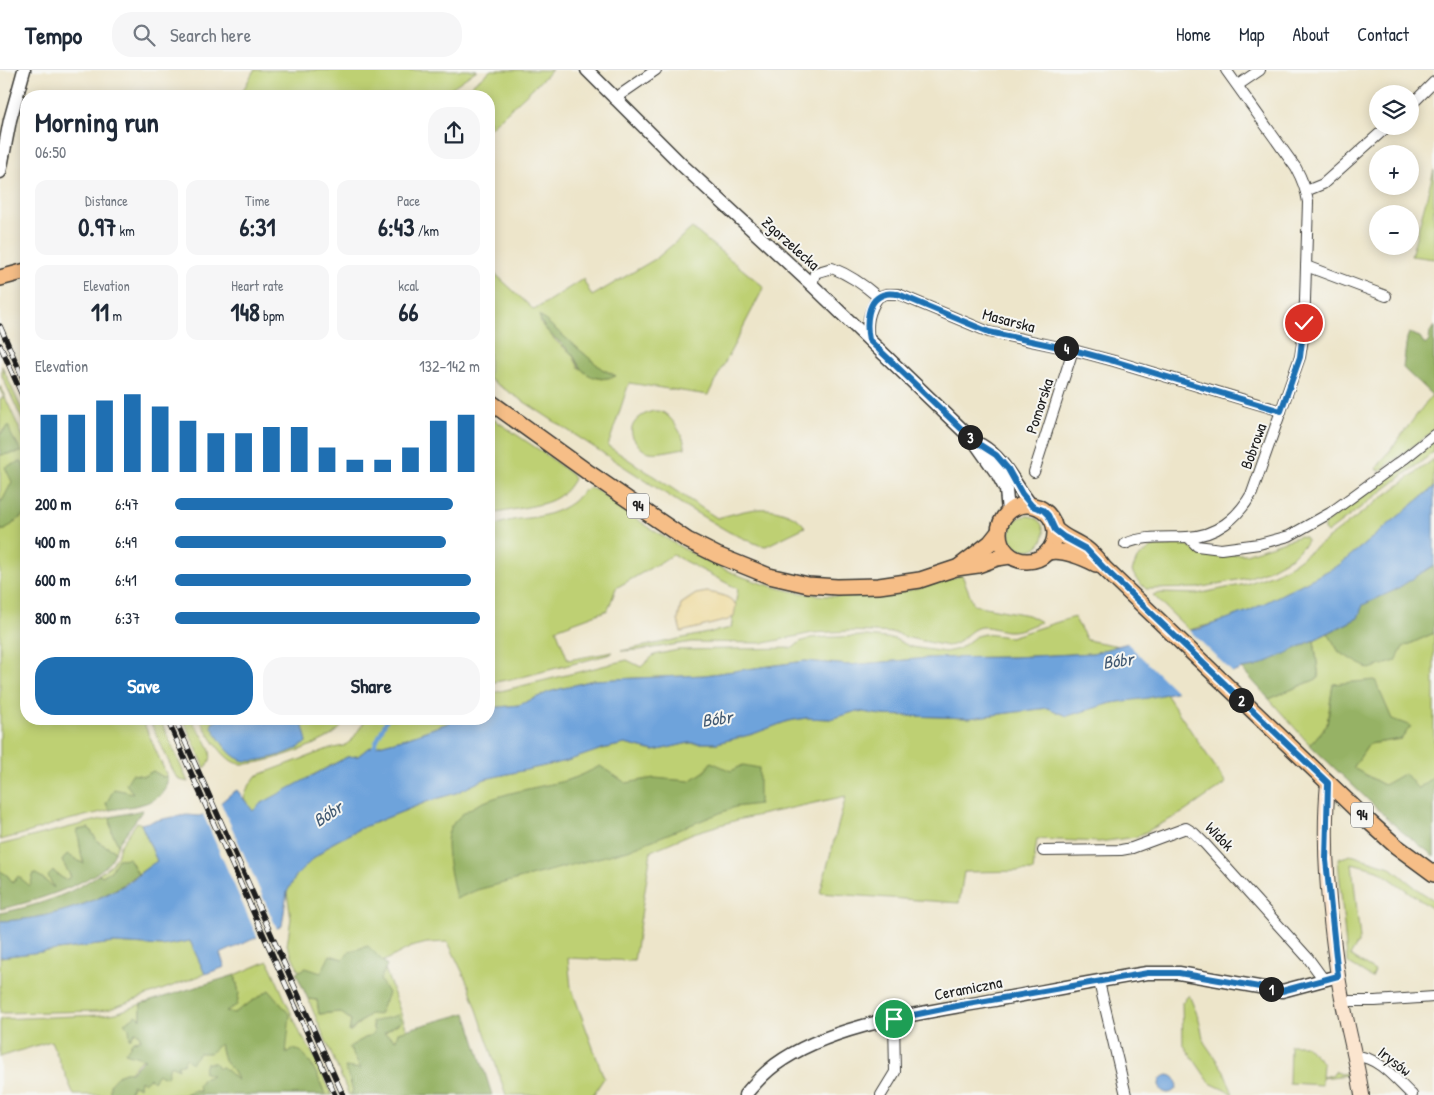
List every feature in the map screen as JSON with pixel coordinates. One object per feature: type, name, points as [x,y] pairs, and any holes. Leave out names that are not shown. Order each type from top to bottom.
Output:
[{"type":"main road","points":[[0,278],[20,273]]},
{"type":"main road","name":"94","points":[[495,405],[687,540],[717,555],[769,576],[808,585],[870,587],[904,583],[931,577],[956,568],[978,565],[997,558],[1010,556],[1025,561],[1034,560],[1055,550],[1071,554],[1104,568]]},
{"type":"main road","points":[[1008,512],[1019,506],[1032,506]]},
{"type":"main road","name":"94","points":[[1032,506],[1043,510],[1048,515],[1055,530],[1086,549],[1273,731],[1396,846],[1434,874]]},
{"type":"main road","name":"94","points":[[956,568],[990,544],[998,533],[1000,524],[1008,512]]},
{"type":"main road","points":[[1048,552],[1054,542],[1055,530]]},
{"type":"main road","points":[[998,533],[1002,547],[1010,556]]},
{"type":"main road","points":[[1328,783],[1326,860],[1338,976],[1356,1056],[1362,1095]]},
{"type":"street","points":[[0,172],[4,131],[24,70]]},
{"type":"street","name":"Zgorzelecka","points":[[587,70],[682,165],[812,285],[974,441],[998,475],[1006,490],[1008,512]]},
{"type":"street","points":[[614,99],[656,70]]},
{"type":"street","name":"Bobrowa","points":[[1125,544],[1136,539],[1160,536],[1188,537],[1209,533],[1224,525],[1236,515],[1246,504],[1252,493],[1300,357],[1304,332],[1308,202],[1303,179],[1226,70]]},
{"type":"street","points":[[1238,85],[1260,70]]},
{"type":"street","points":[[1419,97],[1434,82]]},
{"type":"street","points":[[1306,191],[1324,184],[1378,135]]},
{"type":"street","points":[[1306,266],[1386,296]]},
{"type":"street","points":[[812,285],[815,273],[832,268],[863,284],[878,298],[868,316],[869,340]]},
{"type":"street","name":"Masarska","points":[[878,298],[886,294],[898,294],[989,332],[1114,361],[1281,411]]},
{"type":"street","name":"Pomorska","points":[[1034,472],[1073,350]]},
{"type":"street","points":[[1188,537],[1197,546],[1221,549],[1259,544],[1288,536],[1330,513],[1434,435]]},
{"type":"street","name":"Zgorzelecka","points":[[974,441],[996,455],[1008,469],[1022,494],[1032,506]]},
{"type":"street","name":"Widok","points":[[1043,852],[1121,850],[1132,848],[1186,828],[1205,844],[1308,958],[1324,980]]},
{"type":"street","name":"Ceramiczna","points":[[746,1095],[762,1076],[774,1066],[804,1048],[837,1034],[894,1019],[962,1005],[1148,973],[1179,973],[1282,991],[1338,976]]},
{"type":"street","points":[[1099,982],[1126,1095]]},
{"type":"street","points":[[1343,1001],[1434,997]]},
{"type":"street","points":[[881,1095],[895,1072],[894,1019]]},
{"type":"street","name":"Irysów","points":[[1356,1056],[1364,1056],[1374,1060],[1412,1095]]},
{"type":"green space","points":[[254,70],[477,70],[449,90],[243,90]]},
{"type":"green space","points":[[491,70],[552,70],[495,123],[495,90],[465,90]]},
{"type":"green space","points":[[1434,170],[1434,259],[1411,256],[1419,255],[1419,226]]},
{"type":"green space","points":[[692,228],[764,287],[708,395],[629,383],[608,446],[717,518],[754,509],[771,509],[792,516],[805,527],[766,546],[759,545],[729,532],[683,505],[495,383],[495,274],[534,310],[583,279],[592,296],[657,258]],"holes":[[[540,316],[602,369],[616,376],[601,379],[579,368],[572,354],[556,341],[541,324]]]},
{"type":"green space","points":[[539,315],[602,369],[616,376],[599,378],[586,373],[568,349],[544,327]]},
{"type":"green space","points":[[1434,326],[1434,397],[1403,368],[1409,333],[1420,337],[1425,345],[1429,341],[1430,332]]},
{"type":"green space","points":[[2,366],[20,406],[20,415],[2,376]]},
{"type":"green space","points":[[0,386],[20,430],[20,450],[16,441],[4,429],[0,435],[0,399],[4,397]]},
{"type":"green space","points":[[1431,396],[1434,397],[1434,430],[1380,471],[1376,469]]},
{"type":"green space","points":[[654,411],[666,414],[674,423],[681,434],[685,448],[653,452],[646,451],[639,446],[633,437],[632,427],[638,418]]},
{"type":"green space","points":[[495,420],[548,456],[572,475],[574,479],[569,487],[557,498],[543,504],[495,513]]},
{"type":"green space","points":[[9,425],[20,452],[0,455],[0,435]]},
{"type":"green space","points":[[1434,441],[1434,452],[1327,533],[1324,530],[1324,524],[1407,464]]},
{"type":"green space","points":[[20,452],[20,472],[2,501],[0,501],[0,455]]},
{"type":"green space","points":[[1434,459],[1434,487],[1339,565],[1251,610],[1220,622],[1189,630],[1153,595],[1161,593],[1197,594],[1246,584],[1274,574],[1294,563]]},
{"type":"green space","points":[[20,462],[20,518],[5,530],[0,530],[0,501],[2,501],[12,482],[5,467]]},
{"type":"green space","points":[[587,489],[597,490],[662,536],[695,555],[729,571],[765,584],[802,593],[840,597],[891,594],[962,575],[974,605],[1028,615],[1041,622],[1015,631],[985,627],[977,628],[956,643],[947,646],[904,637],[897,633],[849,631],[812,633],[765,643],[692,642],[621,651],[731,628],[738,589],[673,555],[616,588],[608,610],[556,629],[568,660],[613,652],[611,654],[518,678],[495,682],[495,526],[557,511],[574,501]]},
{"type":"green space","points":[[1027,516],[1034,517],[1039,521],[1043,526],[1043,540],[1039,545],[1034,549],[1027,550],[1020,549],[1015,545],[1011,540],[1010,533],[1011,526],[1015,521],[1020,517]]},
{"type":"green space","points":[[20,518],[20,725],[145,725],[167,776],[163,777],[153,771],[134,793],[106,803],[110,810],[60,822],[0,840],[0,530],[5,530]]},
{"type":"green space","points":[[1300,536],[1305,537],[1307,540],[1293,556],[1264,572],[1247,578],[1198,588],[1146,589],[1136,579],[1132,571],[1137,559],[1155,546],[1172,546],[1172,543],[1182,542],[1199,554],[1246,554]]},
{"type":"green space","points":[[1434,565],[1434,633],[1403,647],[1396,661],[1369,669],[1339,652],[1328,633],[1358,618],[1362,605],[1395,590]]},
{"type":"green space","points":[[1074,617],[1087,640],[1119,646],[1093,653],[1013,657],[929,658],[849,665],[805,661],[705,675],[593,680],[549,692],[519,705],[495,707],[495,693],[627,660],[641,667],[654,655],[678,650],[793,648],[800,642],[811,638],[866,636],[895,639],[911,647],[945,652],[959,649],[976,636],[984,634],[1010,637]]},
{"type":"green space","points":[[1328,633],[1339,652],[1403,647],[1434,633],[1434,776],[1418,789],[1384,785],[1353,768],[1369,744],[1401,739],[1410,726],[1392,720],[1333,684],[1327,725],[1310,745],[1269,699],[1319,678],[1314,640]]},
{"type":"green space","points":[[1314,640],[1319,678],[1269,699],[1242,669],[1255,667]]},
{"type":"green space","points":[[1375,680],[1392,719],[1411,726],[1401,739],[1369,744],[1353,768],[1384,785],[1405,773],[1418,789],[1434,776],[1434,856],[1401,831],[1310,745],[1327,725],[1333,684]]},
{"type":"green space","points":[[1166,694],[1226,783],[1184,812],[1136,837],[1099,842],[1037,839],[1033,871],[964,872],[959,903],[820,893],[846,796],[737,820],[693,833],[651,851],[634,961],[568,958],[571,987],[604,1078],[593,1095],[506,1095],[469,986],[448,942],[427,943],[411,947],[352,978],[307,988],[287,945],[291,918],[287,892],[296,876],[331,844],[359,829],[429,801],[456,793],[485,779],[567,761],[602,749],[625,744],[654,751],[689,743],[717,743],[753,734],[788,721],[806,718],[830,719],[857,711],[881,715],[969,718],[1048,708],[1067,716],[1112,703]]},
{"type":"green space","points":[[152,725],[163,725],[188,782],[180,780],[175,775]]},
{"type":"green space","points":[[186,725],[195,725],[210,750],[211,756],[205,768]]},
{"type":"green space","points":[[204,725],[343,725],[324,740],[285,755],[257,763],[236,763],[220,750]]},
{"type":"green space","points":[[362,725],[442,725],[406,738],[368,748],[358,756],[347,757],[311,776],[252,812],[244,798],[247,789],[256,776],[328,749],[344,746],[352,740]]},
{"type":"green space","points":[[711,762],[731,771],[743,765],[759,768],[759,804],[735,807],[628,850],[477,890],[456,899],[449,866],[447,840],[455,821],[467,811],[500,796],[568,780],[600,766],[626,783],[654,778],[690,781],[705,771]]},
{"type":"green space","points":[[153,771],[163,777],[167,776],[166,786],[162,793],[148,802],[110,810],[106,804],[114,789],[133,793],[126,784],[132,774],[144,776]]},
{"type":"green space","points":[[143,810],[118,844],[112,833],[110,817]]},
{"type":"green space","points":[[110,817],[112,833],[118,844],[115,851],[98,842],[89,828],[78,830],[84,865],[67,855],[62,861],[71,877],[65,880],[53,871],[55,889],[41,877],[34,874],[30,887],[13,883],[7,875],[0,871],[0,845]]},
{"type":"green space","points":[[137,822],[141,824],[157,861],[138,874],[129,858],[102,876],[99,874],[112,864],[120,846]]},
{"type":"green space","points":[[89,828],[98,842],[115,851],[110,862],[99,872],[65,889],[28,902],[0,909],[0,871],[7,875],[13,883],[18,876],[30,886],[34,873],[54,888],[48,876],[53,871],[65,880],[71,877],[62,861],[67,854],[84,864],[77,830]]},
{"type":"green space","points":[[1351,855],[1390,867],[1434,900],[1434,910],[1378,870],[1352,863],[1360,939],[1350,956],[1375,971],[1372,978],[1349,964],[1347,959],[1338,859]]},
{"type":"green space","points":[[129,858],[138,874],[107,893],[72,908],[54,913],[18,920],[0,921],[0,913],[26,907],[64,894],[99,874],[102,876],[111,871],[118,859]]},
{"type":"green space","points":[[190,941],[205,974],[110,1009],[99,1011],[0,1013],[0,957],[114,943],[162,946]]},
{"type":"green space","points":[[368,946],[387,965],[380,980],[388,993],[379,1015],[370,1014],[349,1032],[351,1020],[340,1012],[319,1014],[317,1000],[308,999],[296,973],[306,968],[321,973],[330,955],[343,959],[350,951]]},
{"type":"green space","points":[[268,961],[301,1035],[316,1059],[332,1095],[325,1095],[315,1072],[301,1052],[286,1053],[269,990],[234,1014],[226,1011],[239,993],[235,975]]},
{"type":"green space","points":[[385,969],[407,1030],[398,1032],[396,1040],[383,1033],[372,1022],[374,1033],[349,1047],[361,1070],[346,1068],[353,1090],[351,1095],[349,1095],[308,999],[317,1000],[319,1014],[340,1012],[351,1020],[350,1032],[370,1014]]},
{"type":"green space","points":[[235,975],[239,993],[237,1005],[226,1011],[234,1013],[269,990],[290,1015],[286,1053],[292,1049],[304,1054],[315,1072],[325,1095],[183,1095],[195,1090],[200,1092],[198,1086],[202,1079],[212,1076],[203,1072],[206,1063],[215,1063],[218,1068],[223,1067],[238,1081],[224,1061],[220,1044],[210,1053],[199,1053],[191,1063],[186,1058],[183,1064],[177,1065],[179,1069],[170,1065],[167,1077],[158,1074],[153,1081],[150,1078],[144,1083],[140,1080],[139,1087],[132,1085],[129,1095],[113,1095],[110,1093],[110,1084],[117,1077],[124,1072],[131,1072],[145,1059],[125,1053],[133,1041],[141,1040],[139,1033],[135,1032],[130,1039],[129,1028],[124,1023],[137,1015],[141,1019],[141,1004]]},
{"type":"green space","points":[[1189,995],[1199,1019],[1204,1042],[1224,1071],[1233,1094],[1210,1083],[1183,1044],[1182,1002]]},
{"type":"green space","points":[[141,1004],[141,1020],[129,1028],[131,1038],[135,1032],[139,1033],[145,1058],[110,1093],[113,1095],[74,1095],[51,1041],[0,1057],[0,1019],[102,1015],[116,1013]]},
{"type":"green space","points":[[466,1013],[492,1095],[351,1095],[353,1090],[345,1067],[361,1069],[349,1047],[374,1033],[372,1022],[398,1015],[402,1021],[384,1033],[396,1040],[398,1032]]},
{"type":"green space","points":[[220,1044],[224,1061],[240,1083],[212,1075],[201,1092],[195,1090],[183,1095],[129,1095],[132,1085],[160,1072],[170,1065],[179,1068],[177,1064],[186,1057]]},
{"type":"green space","points":[[1290,1045],[1305,1045],[1323,1063],[1322,1077],[1332,1075],[1335,1071],[1340,1074],[1347,1073],[1348,1075],[1322,1078],[1322,1085],[1289,1083]]},
{"type":"sand","points":[[707,592],[730,599],[736,605],[734,616],[728,620],[681,632],[678,620],[681,604],[696,594]]},
{"type":"water","name":"Bóbr","points":[[1434,487],[1434,565],[1395,590],[1363,605],[1358,618],[1255,667],[1242,669],[1197,687],[1148,698],[1112,703],[1067,716],[1048,708],[969,718],[881,715],[857,711],[830,719],[806,718],[788,721],[753,734],[717,743],[689,743],[654,751],[625,744],[602,749],[567,761],[485,779],[456,793],[429,801],[359,829],[331,844],[296,876],[287,892],[282,926],[220,954],[225,967],[205,974],[190,941],[162,946],[114,943],[0,957],[0,921],[49,915],[97,899],[126,884],[157,861],[141,824],[187,815],[199,816],[214,808],[237,790],[253,811],[260,804],[347,757],[358,756],[368,748],[406,738],[442,725],[495,725],[495,707],[519,705],[549,692],[593,680],[705,675],[805,661],[849,665],[929,658],[1013,657],[1093,653],[1149,637],[1199,629],[1251,610],[1339,565]]},
{"type":"water","points":[[212,725],[303,725],[307,741],[286,753],[265,759],[247,761],[236,758],[228,751]]},
{"type":"water","points":[[1168,1075],[1174,1078],[1177,1084],[1174,1090],[1168,1093],[1162,1090],[1159,1084],[1162,1078]]},
{"type":"pier","points":[[1187,628],[1235,675],[1179,694],[1125,641],[1149,634]]},
{"type":"pier","points":[[222,796],[220,801],[278,931],[258,939],[202,812],[215,806]]},
{"type":"waterway","points":[[372,751],[384,725]]},
{"type":"railway","points":[[0,326],[20,371]]},
{"type":"railway","points":[[0,345],[20,390]]},
{"type":"railway","points":[[170,725],[335,1095]]},
{"type":"railway","points":[[178,725],[343,1095]]},
{"type":"route","points":[[894,1019],[962,1005],[1148,973],[1179,973],[1282,991],[1338,976],[1326,860],[1326,800],[1328,783],[1104,568],[1096,558],[1086,549],[1055,530],[1048,515],[1043,510],[1032,506],[1022,494],[1008,469],[996,455],[974,441],[869,340],[868,316],[873,306],[878,298],[886,294],[898,294],[989,332],[1114,361],[1281,411],[1300,357],[1304,323]]}]
